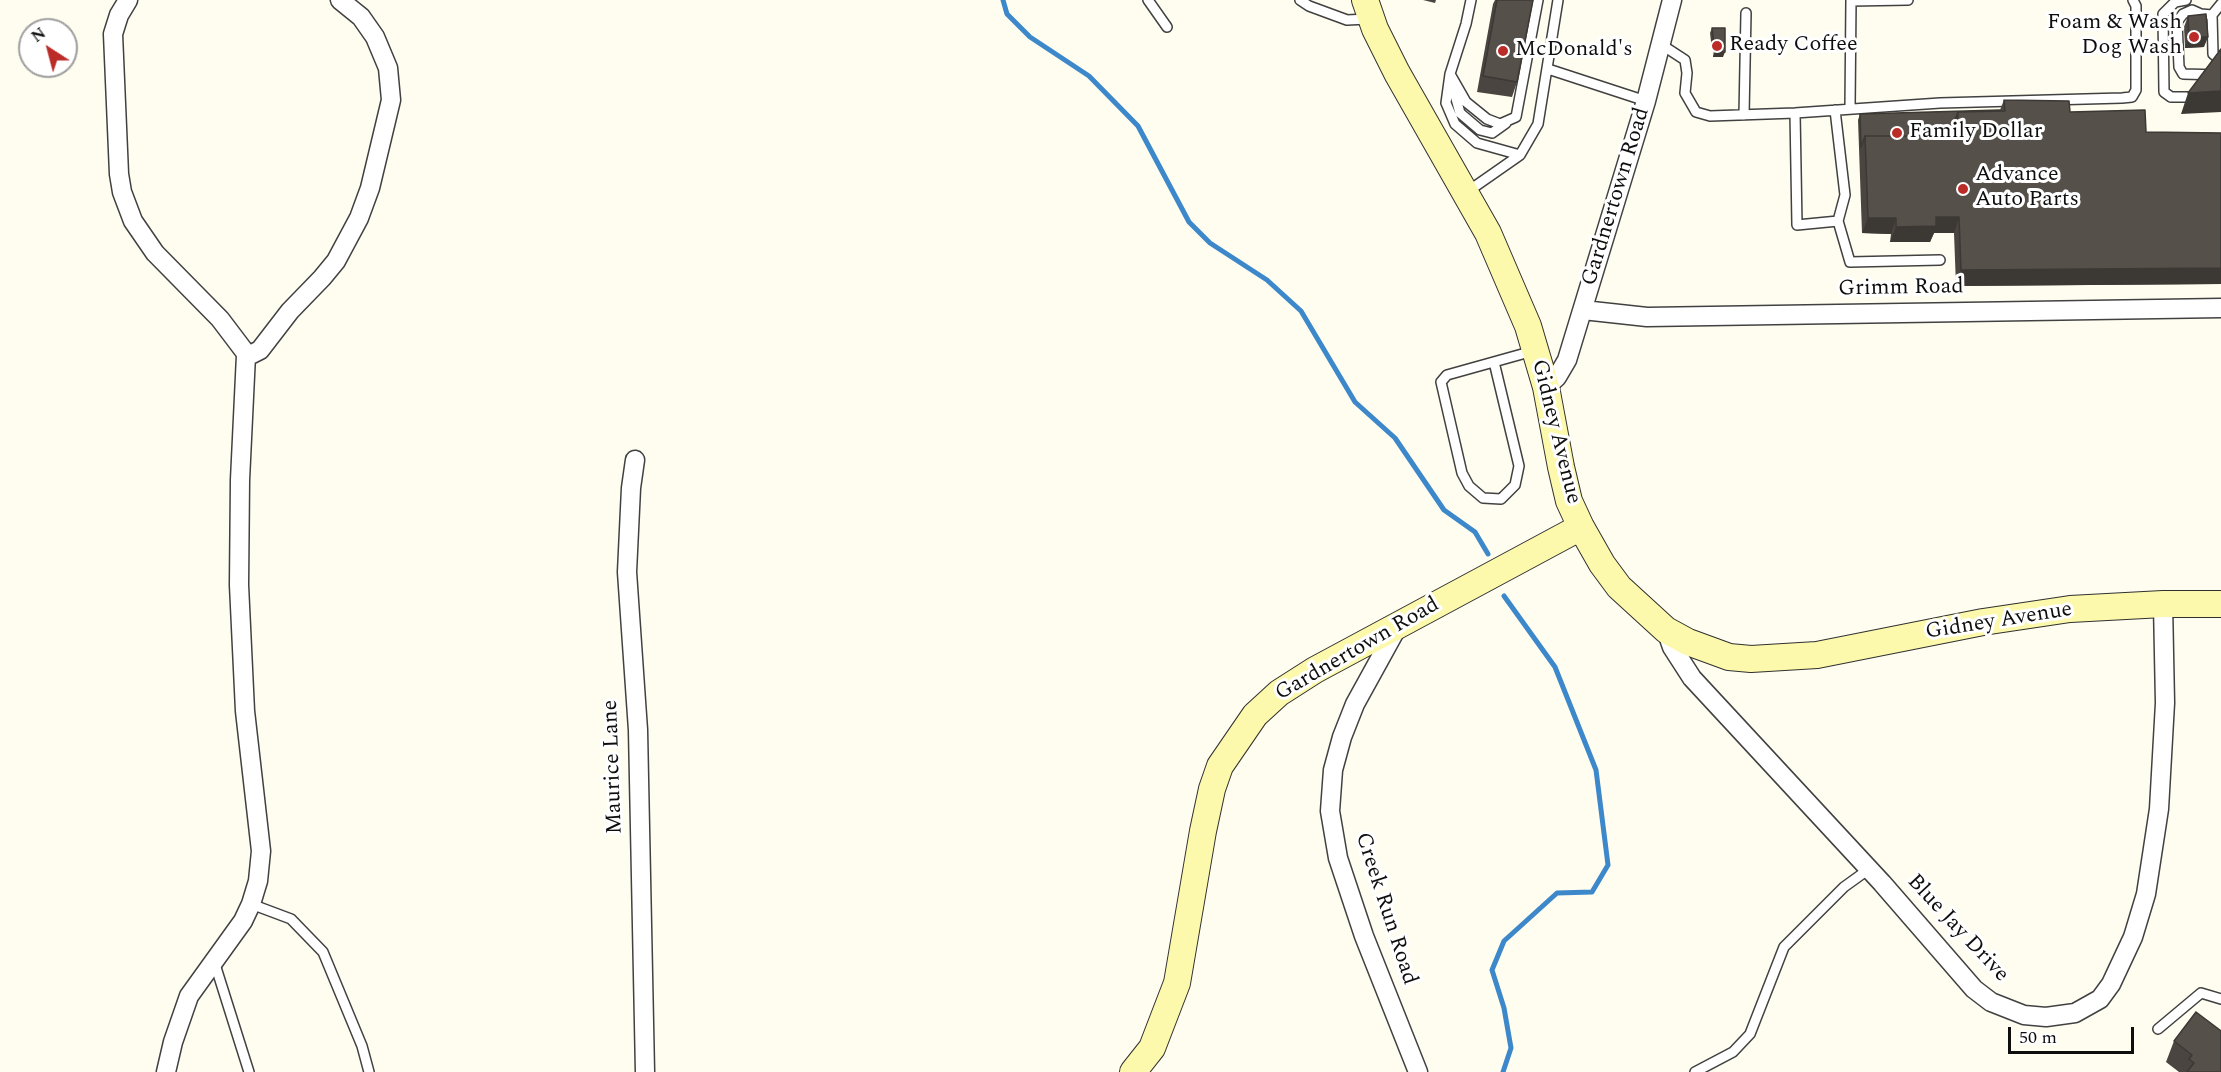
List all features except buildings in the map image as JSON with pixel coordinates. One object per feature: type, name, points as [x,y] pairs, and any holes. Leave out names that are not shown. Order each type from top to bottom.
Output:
[{"type":"street","points":[[128,0],[119,15],[113,34],[119,174],[122,192],[133,221],[155,253],[220,319],[246,355],[240,480],[239,585],[245,711],[261,851],[258,881],[252,904],[243,921],[189,996],[173,1042],[166,1072]]},
{"type":"street","points":[[246,355],[260,350],[290,311],[336,261],[359,218],[370,188],[391,100],[388,68],[375,37],[361,17],[340,0]]},
{"type":"street","name":"Gardnertown Road","points":[[1546,387],[1557,377],[1568,360],[1646,101],[1672,0]]},
{"type":"street","name":"Gidney Avenue","points":[[1368,9],[1397,74],[1488,233],[1528,326],[1546,387],[1560,467],[1569,501],[1581,527],[1618,587],[1666,630],[1688,642],[1729,657],[1751,659],[1817,654],[1983,622],[2070,609],[2163,604],[2221,604]]},
{"type":"street","name":"Grimm Road","points":[[1582,310],[1647,317],[2221,308]]},
{"type":"street","name":"Maurice Lane","points":[[635,460],[631,488],[627,572],[638,730],[645,1072]]},
{"type":"street","name":"Gardnertown Road","points":[[1133,1072],[1152,1048],[1177,982],[1203,831],[1220,766],[1255,715],[1279,693],[1315,670],[1581,527]]},
{"type":"street","name":"Blue Jay Drive","points":[[1666,630],[1672,647],[1692,678],[1869,869],[1974,989],[1991,1002],[2024,1015],[2046,1017],[2085,1009],[2100,999],[2111,984],[2133,937],[2146,894],[2158,809],[2165,704],[2163,604]]},
{"type":"street","name":"Creek Run Road","points":[[1398,626],[1355,704],[1342,737],[1333,770],[1330,811],[1338,858],[1364,936],[1418,1072]]},
{"type":"lane","points":[[1148,0],[1167,27]]},
{"type":"lane","points":[[1300,0],[1309,6],[1347,20],[1368,9]]},
{"type":"lane","points":[[1471,0],[1450,74],[1446,103],[1455,124],[1477,143],[1520,155]]},
{"type":"lane","points":[[1450,74],[1466,102],[1487,119],[1500,124],[1516,117],[1538,0]]},
{"type":"lane","points":[[1465,193],[1520,155],[1538,124],[1558,0]]},
{"type":"lane","points":[[1850,108],[1851,0],[1908,0]]},
{"type":"lane","points":[[1662,45],[1686,60],[1685,93],[1696,112],[1710,116],[2041,99],[2132,97],[2136,90],[2136,6],[2133,0]]},
{"type":"lane","points":[[2186,0],[2175,2],[2163,14],[2164,92],[2170,97],[2221,97]]},
{"type":"lane","points":[[2210,0],[2221,4],[2212,15],[2213,54],[2221,58]]},
{"type":"lane","points":[[2212,15],[2192,10],[2183,14],[2177,22],[2180,67],[2183,74],[2221,75]]},
{"type":"lane","points":[[1744,115],[1746,13]]},
{"type":"lane","points":[[1548,69],[1646,101]]},
{"type":"lane","points":[[1835,110],[1845,195],[1838,221],[1850,262],[1940,260]]},
{"type":"lane","points":[[1796,113],[1797,225],[1838,221]]},
{"type":"lane","points":[[1494,362],[1519,466],[1515,485],[1501,499],[1483,498],[1469,486],[1462,473],[1441,382],[1447,375],[1535,350]]},
{"type":"lane","points":[[1695,1072],[1733,1052],[1750,1034],[1784,947],[1844,887],[1869,869]]},
{"type":"lane","points":[[252,904],[291,919],[323,952],[362,1046],[369,1072]]},
{"type":"lane","points":[[214,961],[249,1072]]},
{"type":"lane","points":[[2158,1029],[2201,993],[2221,999]]},
{"type":"waterway","points":[[1003,0],[1007,14],[1030,37],[1089,76],[1138,126],[1189,222],[1210,243],[1267,280],[1301,311],[1355,402],[1395,438],[1444,510],[1475,532],[1488,554]]},
{"type":"waterway","points":[[1503,1072],[1511,1048],[1504,1008],[1492,970],[1504,941],[1557,893],[1592,892],[1608,865],[1596,770],[1555,667],[1504,596]]},
{"type":"place","name":"Foam & Wash Dog Wash","points":[[2194,37]]},
{"type":"place","name":"Ready Coffee","points":[[1717,46]]},
{"type":"place","name":"McDonald's","points":[[1503,51]]},
{"type":"place","name":"Family Dollar","points":[[1897,133]]},
{"type":"place","name":"Advance Auto Parts","points":[[1963,189]]}]
